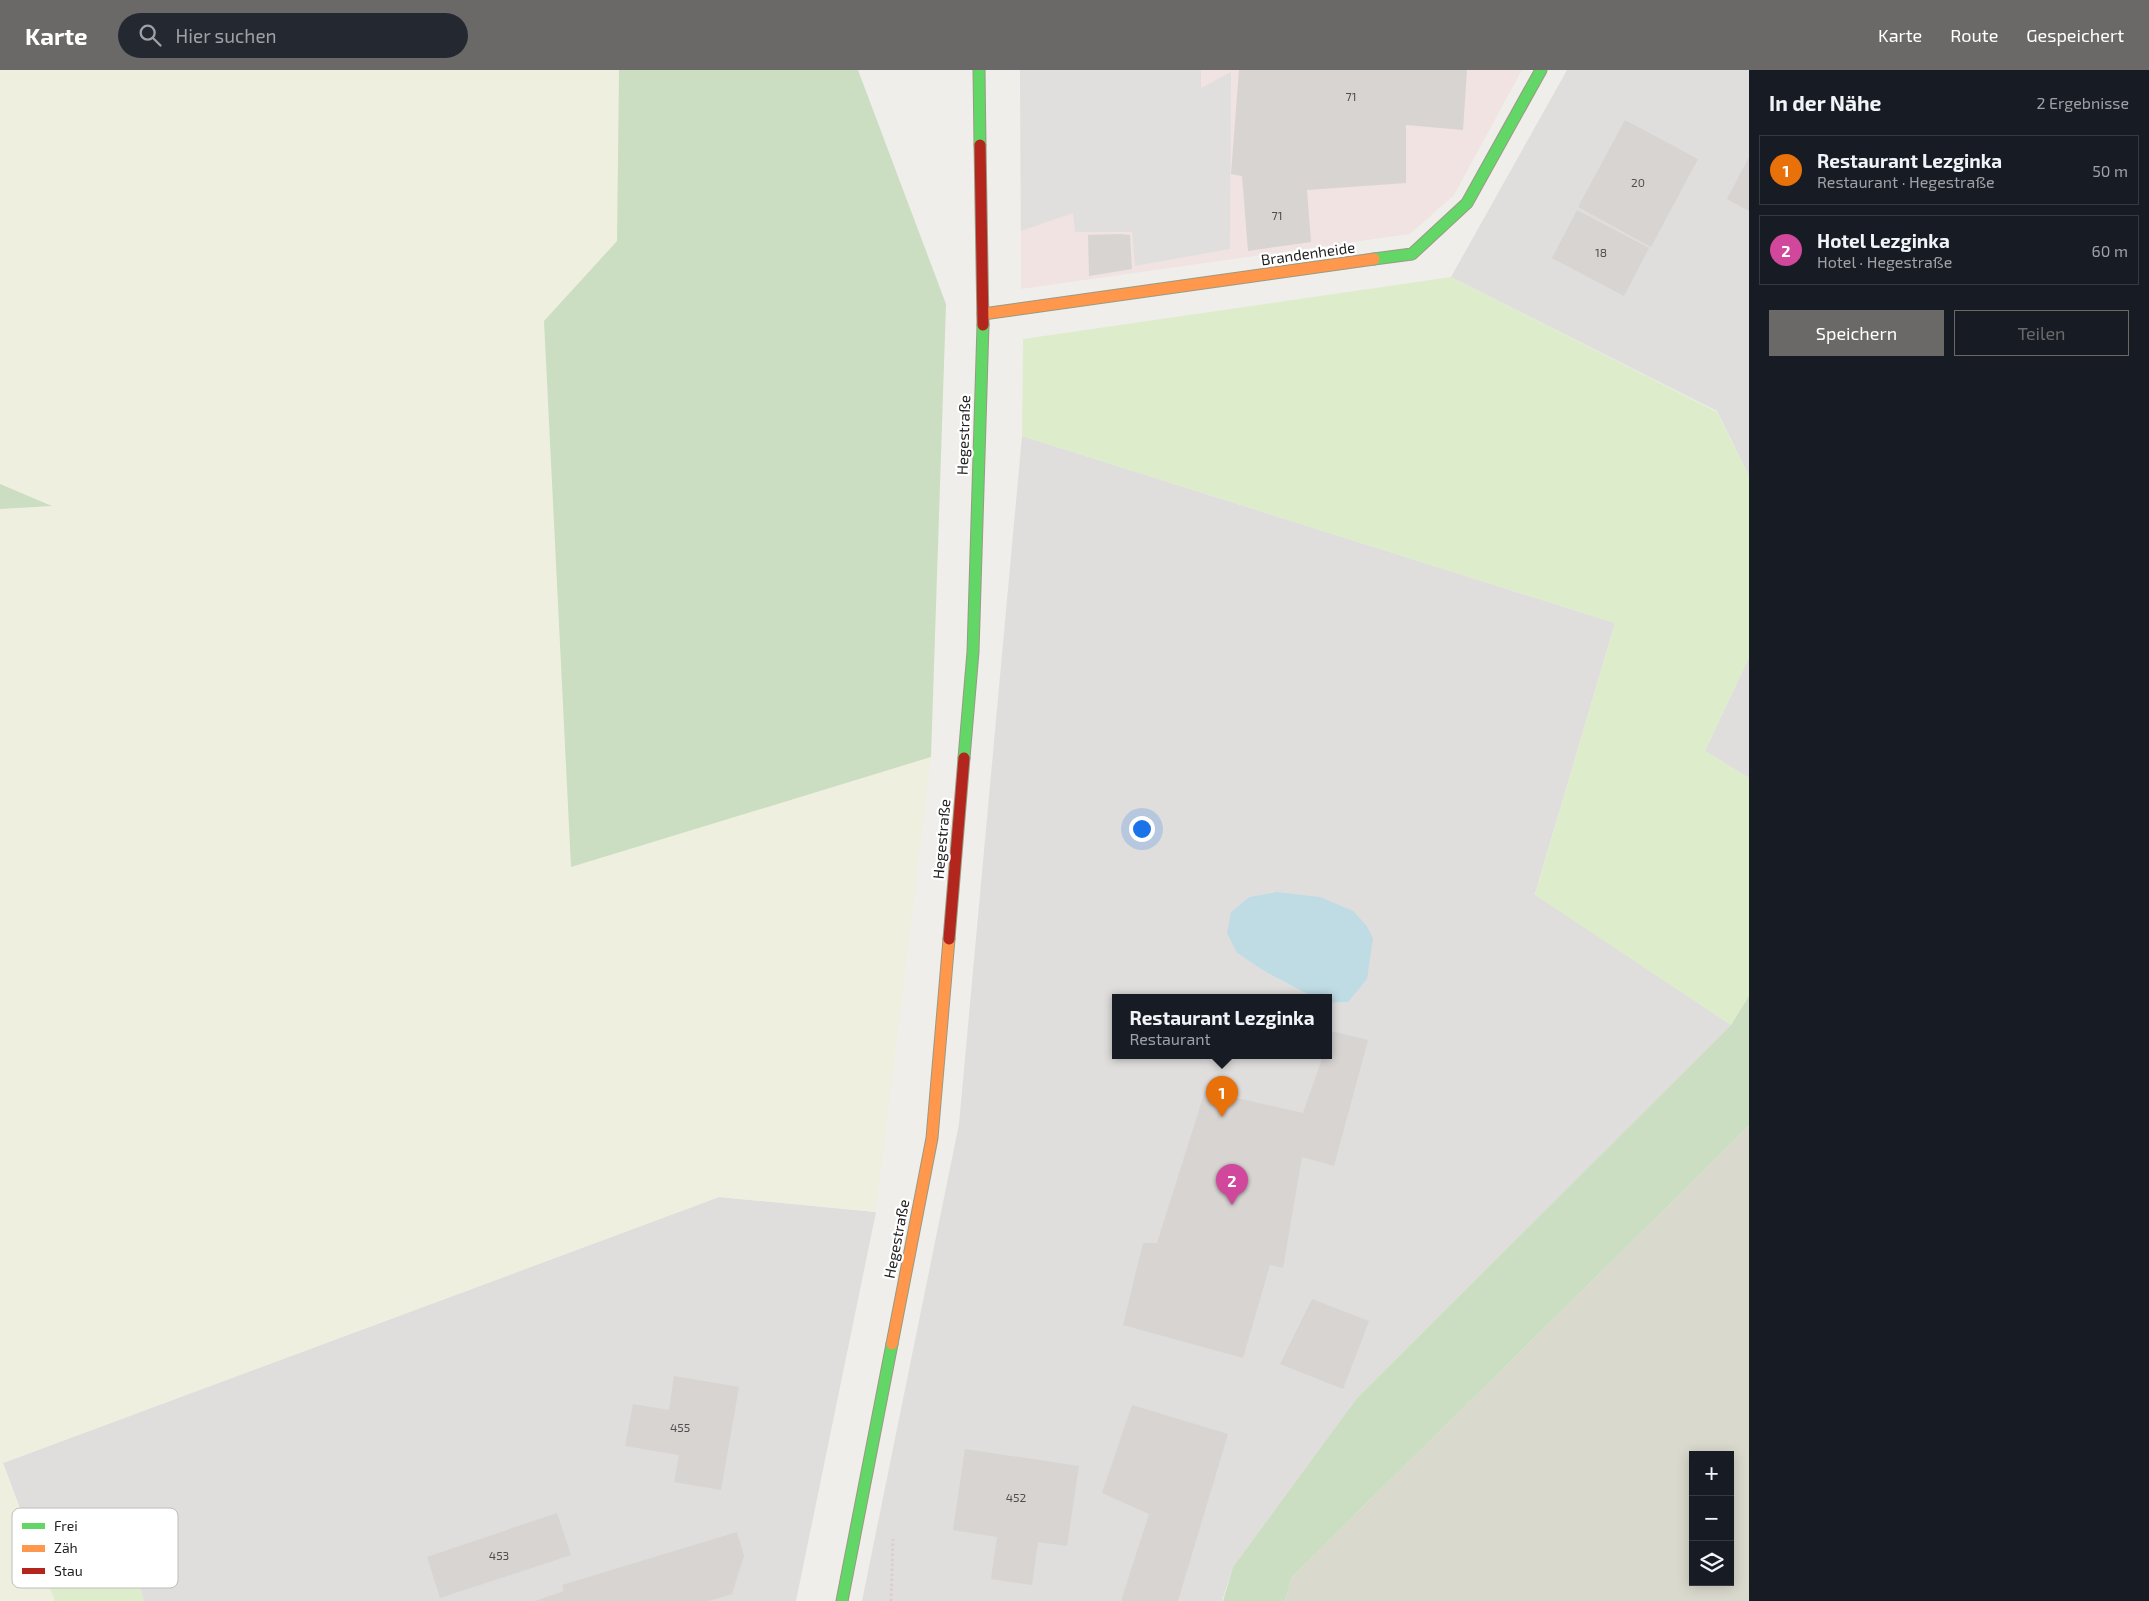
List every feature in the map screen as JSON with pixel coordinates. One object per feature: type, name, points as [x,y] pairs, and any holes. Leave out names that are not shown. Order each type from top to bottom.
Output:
[{"type":"street","name":"Hegestraße","points":[[842,1601],[932,1138],[973,652],[983,314],[979,70]]},
{"type":"street","name":"Brandenheide","points":[[983,314],[1412,254],[1467,203],[1541,70]]},
{"type":"shaded area","points":[[1020,70],[1522,70],[1454,195],[1410,234],[1021,289]]},
{"type":"shaded area","points":[[1020,70],[1201,70],[1201,88],[1231,72],[1230,249],[1135,266],[1132,232],[1075,232],[1073,213],[1021,231]]},
{"type":"shaded area","points":[[1567,70],[1749,70],[1749,476],[1717,411],[1451,277]]},
{"type":"shaded area","points":[[1022,436],[1615,623],[1535,894],[1731,1025],[1357,1398],[1233,1567],[1222,1601],[862,1601],[959,1124]],"holes":[[[1276,892],[1348,1002],[1332,1003],[1332,1059],[1112,1059],[1112,994],[1307,994],[1264,971],[1237,953],[1231,912],[1249,897]]]},
{"type":"shaded area","points":[[1749,657],[1749,778],[1705,751]]},
{"type":"shaded area","points":[[1749,1126],[1749,1601],[1285,1601],[1292,1577]]},
{"type":"shaded area","points":[[719,1197],[876,1212],[796,1601],[144,1601],[140,1588],[178,1588],[178,1508],[20,1508],[3,1463]]},
{"type":"green space","points":[[0,70],[619,70],[617,241],[544,321],[571,867],[931,757],[876,1212],[719,1197],[3,1463],[20,1508],[12,1508],[12,1588],[50,1588],[55,1601],[0,1601],[0,509],[51,506],[0,484]]},
{"type":"green space","points":[[619,70],[858,70],[946,304],[931,757],[571,867],[544,321],[617,241]]},
{"type":"green space","points":[[1451,277],[1717,412],[1749,476],[1749,657],[1705,751],[1749,778],[1749,996],[1731,1025],[1535,895],[1615,623],[1022,436],[1023,339]]},
{"type":"green space","points":[[0,484],[52,506],[0,509]]},
{"type":"green space","points":[[1749,996],[1749,1126],[1292,1577],[1285,1601],[1223,1601],[1233,1567],[1357,1398],[1731,1025]]},
{"type":"green space","points":[[50,1588],[140,1588],[144,1601],[55,1601]]},
{"type":"water","points":[[1276,892],[1320,897],[1353,911],[1366,925],[1373,938],[1367,979],[1348,1002],[1332,1003],[1332,994],[1307,994],[1264,971],[1237,953],[1227,933],[1231,912],[1249,897]]},
{"type":"building","points":[[1239,70],[1467,70],[1463,130],[1406,125],[1406,183],[1307,190],[1311,242],[1248,251],[1242,176],[1231,174]]},
{"type":"building","points":[[1625,120],[1698,159],[1651,247],[1578,207]]},
{"type":"building","points":[[1749,157],[1749,211],[1727,199]]},
{"type":"building","points":[[1577,210],[1649,248],[1624,296],[1552,258]]},
{"type":"building","points":[[1088,235],[1130,235],[1132,269],[1089,276]]},
{"type":"building","points":[[1332,1031],[1368,1040],[1334,1166],[1302,1157],[1283,1268],[1270,1265],[1243,1358],[1123,1325],[1143,1243],[1157,1243],[1205,1091],[1303,1113],[1322,1059],[1332,1059]]},
{"type":"building","points":[[1312,1299],[1369,1321],[1343,1389],[1280,1364]]},
{"type":"building","points":[[674,1376],[739,1387],[721,1490],[674,1482],[679,1455],[625,1446],[633,1404],[669,1410]]},
{"type":"building","points":[[1132,1405],[1228,1434],[1178,1601],[1121,1601],[1149,1514],[1102,1493]]},
{"type":"building","points":[[965,1449],[1079,1466],[1067,1546],[1038,1542],[1032,1585],[991,1579],[997,1537],[953,1530]]},
{"type":"building","points":[[557,1513],[571,1555],[440,1598],[427,1557]]},
{"type":"building","points":[[737,1532],[744,1556],[732,1594],[709,1601],[535,1601],[564,1591],[562,1585]]},
{"type":"traffic: fast","points":[[979,70],[980,145]]},
{"type":"traffic: fast","points":[[1374,259],[1412,254],[1467,203],[1541,70]]},
{"type":"traffic: fast","points":[[964,758],[973,652],[983,325]]},
{"type":"traffic: fast","points":[[842,1601],[892,1344]]},
{"type":"traffic: slow","points":[[983,314],[1374,259]]},
{"type":"traffic: slow","points":[[892,1344],[932,1138],[949,939]]},
{"type":"traffic: jam","points":[[980,145],[983,325]]},
{"type":"traffic: jam","points":[[949,939],[964,758]]},
{"type":"place","name":"Restaurant Lezginka","points":[[1222,1117]]},
{"type":"place","name":"Hotel Lezginka","points":[[1232,1205]]}]
